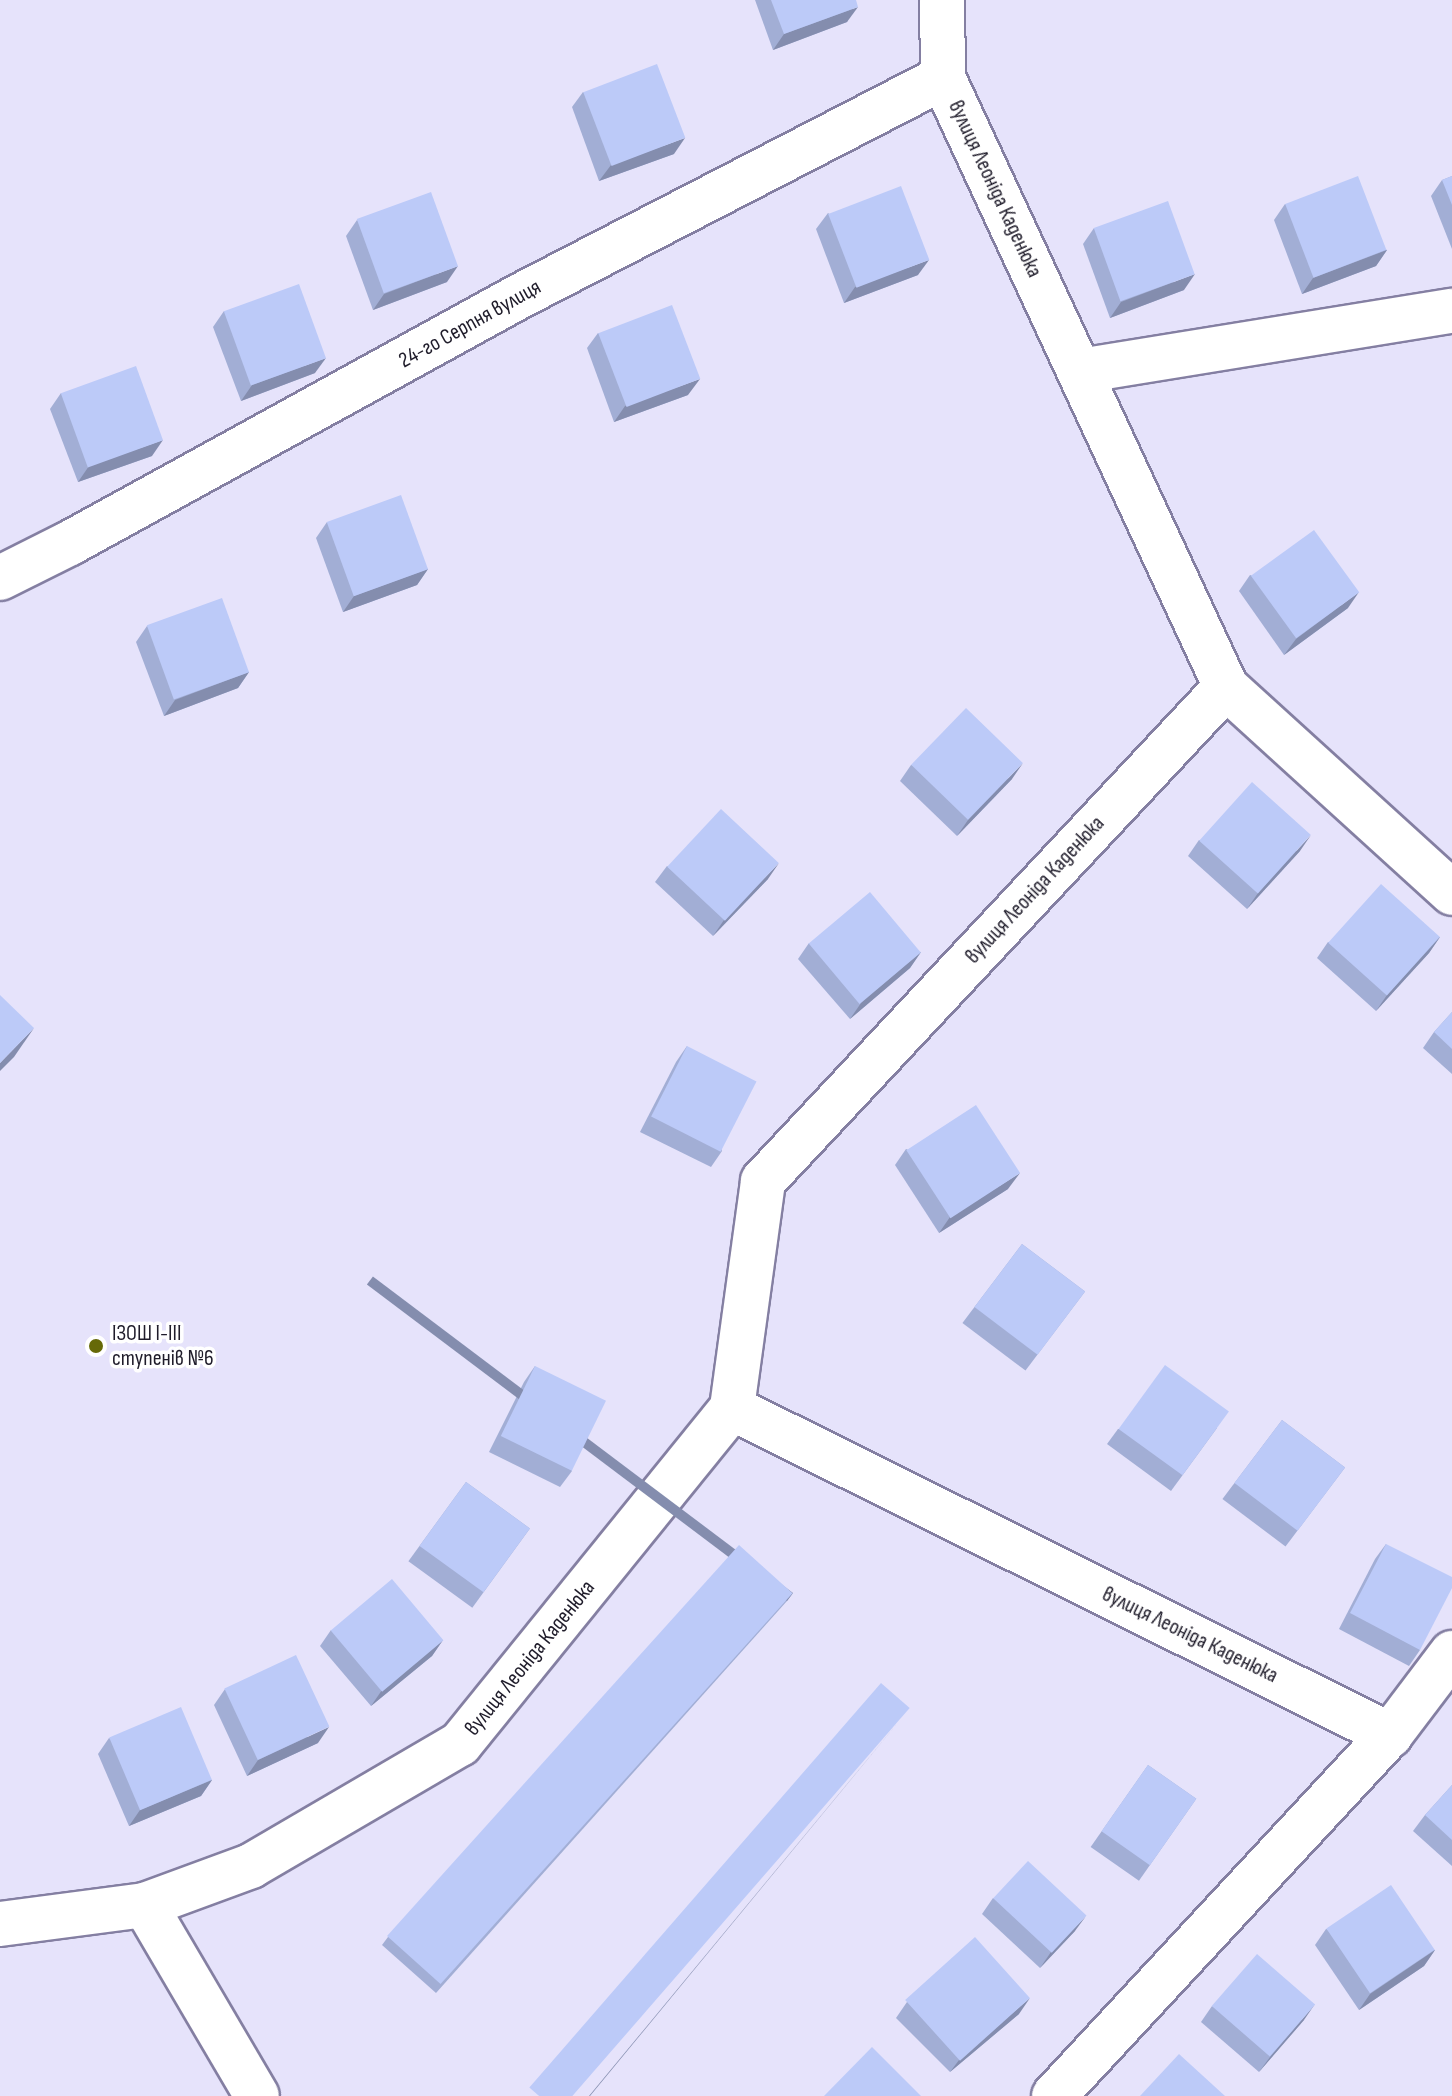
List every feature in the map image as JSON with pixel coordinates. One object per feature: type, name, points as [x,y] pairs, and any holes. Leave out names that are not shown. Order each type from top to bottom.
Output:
[{"type":"street","name":"вулиця Леоніда Каденюка","points":[[0,1924],[145,1905],[251,1866],[460,1744],[732,1408],[763,1181],[1226,687],[943,78],[942,0]]},
{"type":"street","name":"24-го Серпня вулиця","points":[[0,578],[70,543],[518,297],[943,78]]},
{"type":"street","points":[[1080,371],[1452,311]]},
{"type":"street","points":[[1226,687],[1452,893]]},
{"type":"street","name":"вулиця Леоніда Каденюка","points":[[732,1408],[1390,1735]]},
{"type":"street","points":[[1054,2096],[1390,1735],[1452,1653]]},
{"type":"street","points":[[145,1905],[257,2096]]},
{"type":"building","points":[[771,0],[856,0],[858,7],[784,34]]},
{"type":"building","points":[[657,64],[685,138],[612,166],[583,92]]},
{"type":"building","points":[[1358,176],[1386,250],[1313,278],[1285,204]]},
{"type":"building","points":[[1452,176],[1452,205],[1442,180]]},
{"type":"building","points":[[901,186],[929,260],[856,288],[828,214]]},
{"type":"building","points":[[431,192],[458,266],[384,293],[357,219]]},
{"type":"building","points":[[1168,201],[1195,274],[1120,301],[1094,228]]},
{"type":"building","points":[[299,284],[326,358],[251,386],[224,311]]},
{"type":"building","points":[[672,305],[700,379],[627,407],[598,333]]},
{"type":"building","points":[[136,366],[163,440],[88,468],[61,393]]},
{"type":"building","points":[[401,495],[428,569],[354,596],[327,522]]},
{"type":"building","points":[[1314,530],[1359,592],[1296,638],[1251,576]]},
{"type":"building","points":[[222,598],[249,672],[174,700],[147,625]]},
{"type":"building","points":[[966,708],[1023,763],[968,820],[911,765]]},
{"type":"building","points":[[1252,782],[1311,835],[1258,894],[1199,841]]},
{"type":"building","points":[[721,809],[779,863],[725,921],[667,867]]},
{"type":"building","points":[[1381,884],[1440,937],[1387,996],[1328,943]]},
{"type":"building","points":[[870,892],[921,953],[859,1004],[809,943]]},
{"type":"building","points":[[0,995],[34,1028],[0,1063]]},
{"type":"building","points":[[1452,1012],[1452,1049],[1434,1032]]},
{"type":"building","points":[[687,1046],[756,1081],[721,1152],[651,1116]]},
{"type":"building","points":[[976,1105],[1020,1173],[951,1218],[906,1150]]},
{"type":"building","points":[[1022,1244],[1085,1292],[1038,1355],[974,1307]]},
{"type":"building","points":[[1165,1365],[1229,1411],[1182,1475],[1119,1429]]},
{"type":"building","points":[[535,1366],[606,1401],[572,1471],[501,1436]]},
{"type":"building","points":[[1282,1420],[1345,1468],[1298,1531],[1234,1483]]},
{"type":"building","points":[[466,1482],[530,1528],[483,1592],[420,1546]]},
{"type":"building","points":[[1386,1544],[1452,1577],[1452,1588],[1420,1650],[1350,1613]]},
{"type":"building","points":[[739,1545],[793,1593],[441,1984],[387,1936]]},
{"type":"building","points":[[392,1579],[443,1640],[382,1692],[331,1630]]},
{"type":"building","points":[[296,1655],[329,1727],[258,1760],[224,1688]]},
{"type":"building","points":[[881,1683],[910,1708],[572,2096],[539,2096],[529,2088]]},
{"type":"building","points":[[181,1707],[212,1780],[140,1810],[109,1737]]},
{"type":"building","points":[[1148,1765],[1196,1799],[1150,1865],[1102,1831]]},
{"type":"building","points":[[1452,1785],[1452,1840],[1425,1815]]},
{"type":"building","points":[[1028,1861],[1087,1916],[1052,1953],[993,1898]]},
{"type":"building","points":[[1391,1885],[1435,1950],[1370,1993],[1326,1929]]},
{"type":"building","points":[[975,1937],[1030,1998],[960,2061],[905,2000]]},
{"type":"building","points":[[1257,1954],[1315,2005],[1270,2057],[1212,2006]]},
{"type":"building","points":[[872,2047],[921,2096],[824,2096]]},
{"type":"building","points":[[1179,2054],[1225,2096],[1140,2096]]},
{"type":"place","name":"ІЗОШ І-ІІІ ступенів №6","points":[[96,1346]]}]
